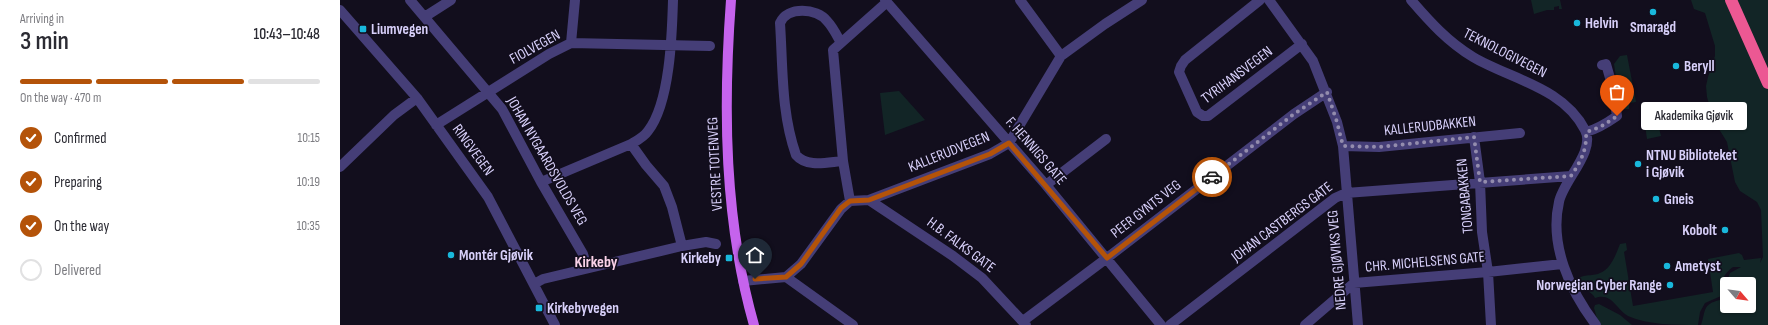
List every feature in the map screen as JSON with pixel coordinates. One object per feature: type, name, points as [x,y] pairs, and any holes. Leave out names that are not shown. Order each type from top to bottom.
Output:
[{"type":"highway","points":[[1731,0],[1768,82]]},
{"type":"main road","name":"VESTRE TOTENVEG","points":[[731,0],[728,148],[733,219],[743,281],[754,325]]},
{"type":"street","name":"JOHAN NYGAARDSVOLDS VEG","points":[[410,0],[426,16],[502,109],[541,182],[583,254],[587,268]]},
{"type":"street","points":[[426,16],[451,0]]},
{"type":"street","points":[[571,44],[575,0]]},
{"type":"street","points":[[541,182],[631,144],[648,132],[657,114],[670,62],[673,0]]},
{"type":"street","points":[[1020,0],[1061,56]]},
{"type":"street","name":"KALLERUDVEGEN","points":[[850,201],[869,200],[990,154],[1009,143],[1061,56],[1104,24],[1142,0]]},
{"type":"street","name":"TYRIHANSVEGEN","points":[[1260,0],[1185,60],[1181,66],[1179,72],[1197,112],[1203,116],[1208,116],[1302,44]]},
{"type":"street","name":"NEDRE GJØVIKS VEG","points":[[1270,0],[1313,61],[1327,92],[1337,122],[1343,146],[1358,325]]},
{"type":"street","name":"TEKNOLOGIVEGEN","points":[[1411,0],[1434,27],[1449,41],[1474,58],[1539,87],[1569,110],[1576,117],[1586,132]]},
{"type":"street","points":[[837,46],[886,1]]},
{"type":"street","name":"F. HENNIGS GATE","points":[[886,1],[1046,185],[1161,325]]},
{"type":"street","name":"RINGVEGEN","points":[[340,10],[416,98],[488,196],[555,325]]},
{"type":"street","points":[[743,281],[786,277],[801,264],[841,208],[850,201],[843,161],[837,46],[827,20],[814,12],[805,11],[788,14],[782,18],[780,23],[782,85],[786,112],[796,155],[799,159],[809,163],[843,161]]},
{"type":"street","name":"FIOLVEGEN","points":[[436,125],[549,54],[571,44],[710,46]]},
{"type":"street","points":[[1596,325],[1570,282],[1562,264],[1556,220],[1563,189],[1580,163],[1587,146],[1586,132],[1606,124],[1617,116],[1612,84],[1606,64],[1602,65]]},
{"type":"street","name":"PEER GYNTS VEG","points":[[1024,323],[1294,114],[1327,92]]},
{"type":"street","points":[[340,167],[394,115],[416,98]]},
{"type":"street","name":"KALLERUDBAKKEN","points":[[1343,146],[1379,147],[1520,133]]},
{"type":"street","name":"TONGABAKKEN","points":[[1474,137],[1480,182],[1482,232],[1488,272],[1491,325]]},
{"type":"street","points":[[1046,185],[1106,139]]},
{"type":"street","points":[[631,144],[664,186],[682,246]]},
{"type":"street","name":"JOHAN CASTBERGS GATE","points":[[1170,325],[1335,198],[1346,193],[1571,176]]},
{"type":"street","name":"H.B. FALKS GATE","points":[[869,200],[953,256],[982,278],[1024,323]]},
{"type":"street","points":[[534,284],[543,279],[682,246],[706,242],[716,244]]},
{"type":"street","name":"CHR. MICHELSENS GATE","points":[[1304,325],[1354,283],[1488,272],[1562,264]]},
{"type":"street","points":[[786,277],[853,325]]},
{"type":"green space","points":[[1531,0],[1560,0],[1562,9],[1559,9],[1559,6],[1554,7],[1554,10],[1547,10],[1534,14]]},
{"type":"green space","points":[[1691,0],[1768,0],[1768,325],[1701,325],[1707,306],[1720,300],[1720,313],[1756,313],[1756,277],[1729,277],[1730,273],[1741,267],[1733,267],[1724,277],[1720,277],[1720,296],[1705,303],[1700,312],[1698,325],[1662,324],[1636,319],[1624,313],[1610,299],[1606,297],[1595,298],[1576,281],[1581,277],[1604,271],[1613,261],[1620,244],[1626,243],[1627,250],[1624,252],[1633,306],[1713,292],[1708,259],[1739,253],[1742,255],[1744,260],[1761,258],[1760,263],[1763,257],[1761,210],[1757,202],[1740,191],[1735,182],[1727,142],[1714,121],[1707,97],[1706,86],[1715,56],[1715,46],[1705,13],[1694,9]]},
{"type":"green space","points":[[1627,55],[1636,102],[1629,103],[1629,109],[1625,109],[1620,104],[1614,64],[1620,56]]},
{"type":"green space","points":[[899,91],[925,120],[885,135],[880,93]]},
{"type":"green space","points":[[1658,124],[1661,136],[1647,139],[1645,125]]},
{"type":"green space","points":[[1599,304],[1620,315],[1632,325],[1599,325],[1594,308],[1595,305]]},
{"type":"way so far","points":[[1212,177],[1294,114],[1327,92],[1343,146],[1379,147],[1474,137],[1480,182],[1571,176],[1580,163],[1587,146],[1586,132],[1606,124],[1617,116]]},
{"type":"place","name":"Smaragd","points":[[1653,12]]},
{"type":"place","name":"Helvin","points":[[1577,23]]},
{"type":"place","name":"Liumvegen","points":[[363,29]]},
{"type":"place","name":"Beryll","points":[[1676,66]]},
{"type":"place","name":"Akademika Gjøvik","points":[[1617,116]]},
{"type":"place","name":"NTNU Biblioteket i Gjøvik","points":[[1638,164]]},
{"type":"place","name":"Gneis","points":[[1656,199]]},
{"type":"place","name":"Kobolt","points":[[1725,230]]},
{"type":"place","name":"Montér Gjøvik","points":[[451,255]]},
{"type":"place","name":"Kirkeby","points":[[729,258]]},
{"type":"place","name":"Ametyst","points":[[1667,266]]},
{"type":"place","name":"Norwegian Cyber Range","points":[[1670,285]]},
{"type":"place","name":"Kirkebyvegen","points":[[539,308]]},
{"type":"district","name":"Kirkeby","points":[[596,262]]},
{"type":"route","points":[[755,279],[786,277],[801,264],[841,208],[850,201],[869,200],[990,154],[1009,143],[1107,258],[1212,177]]}]
